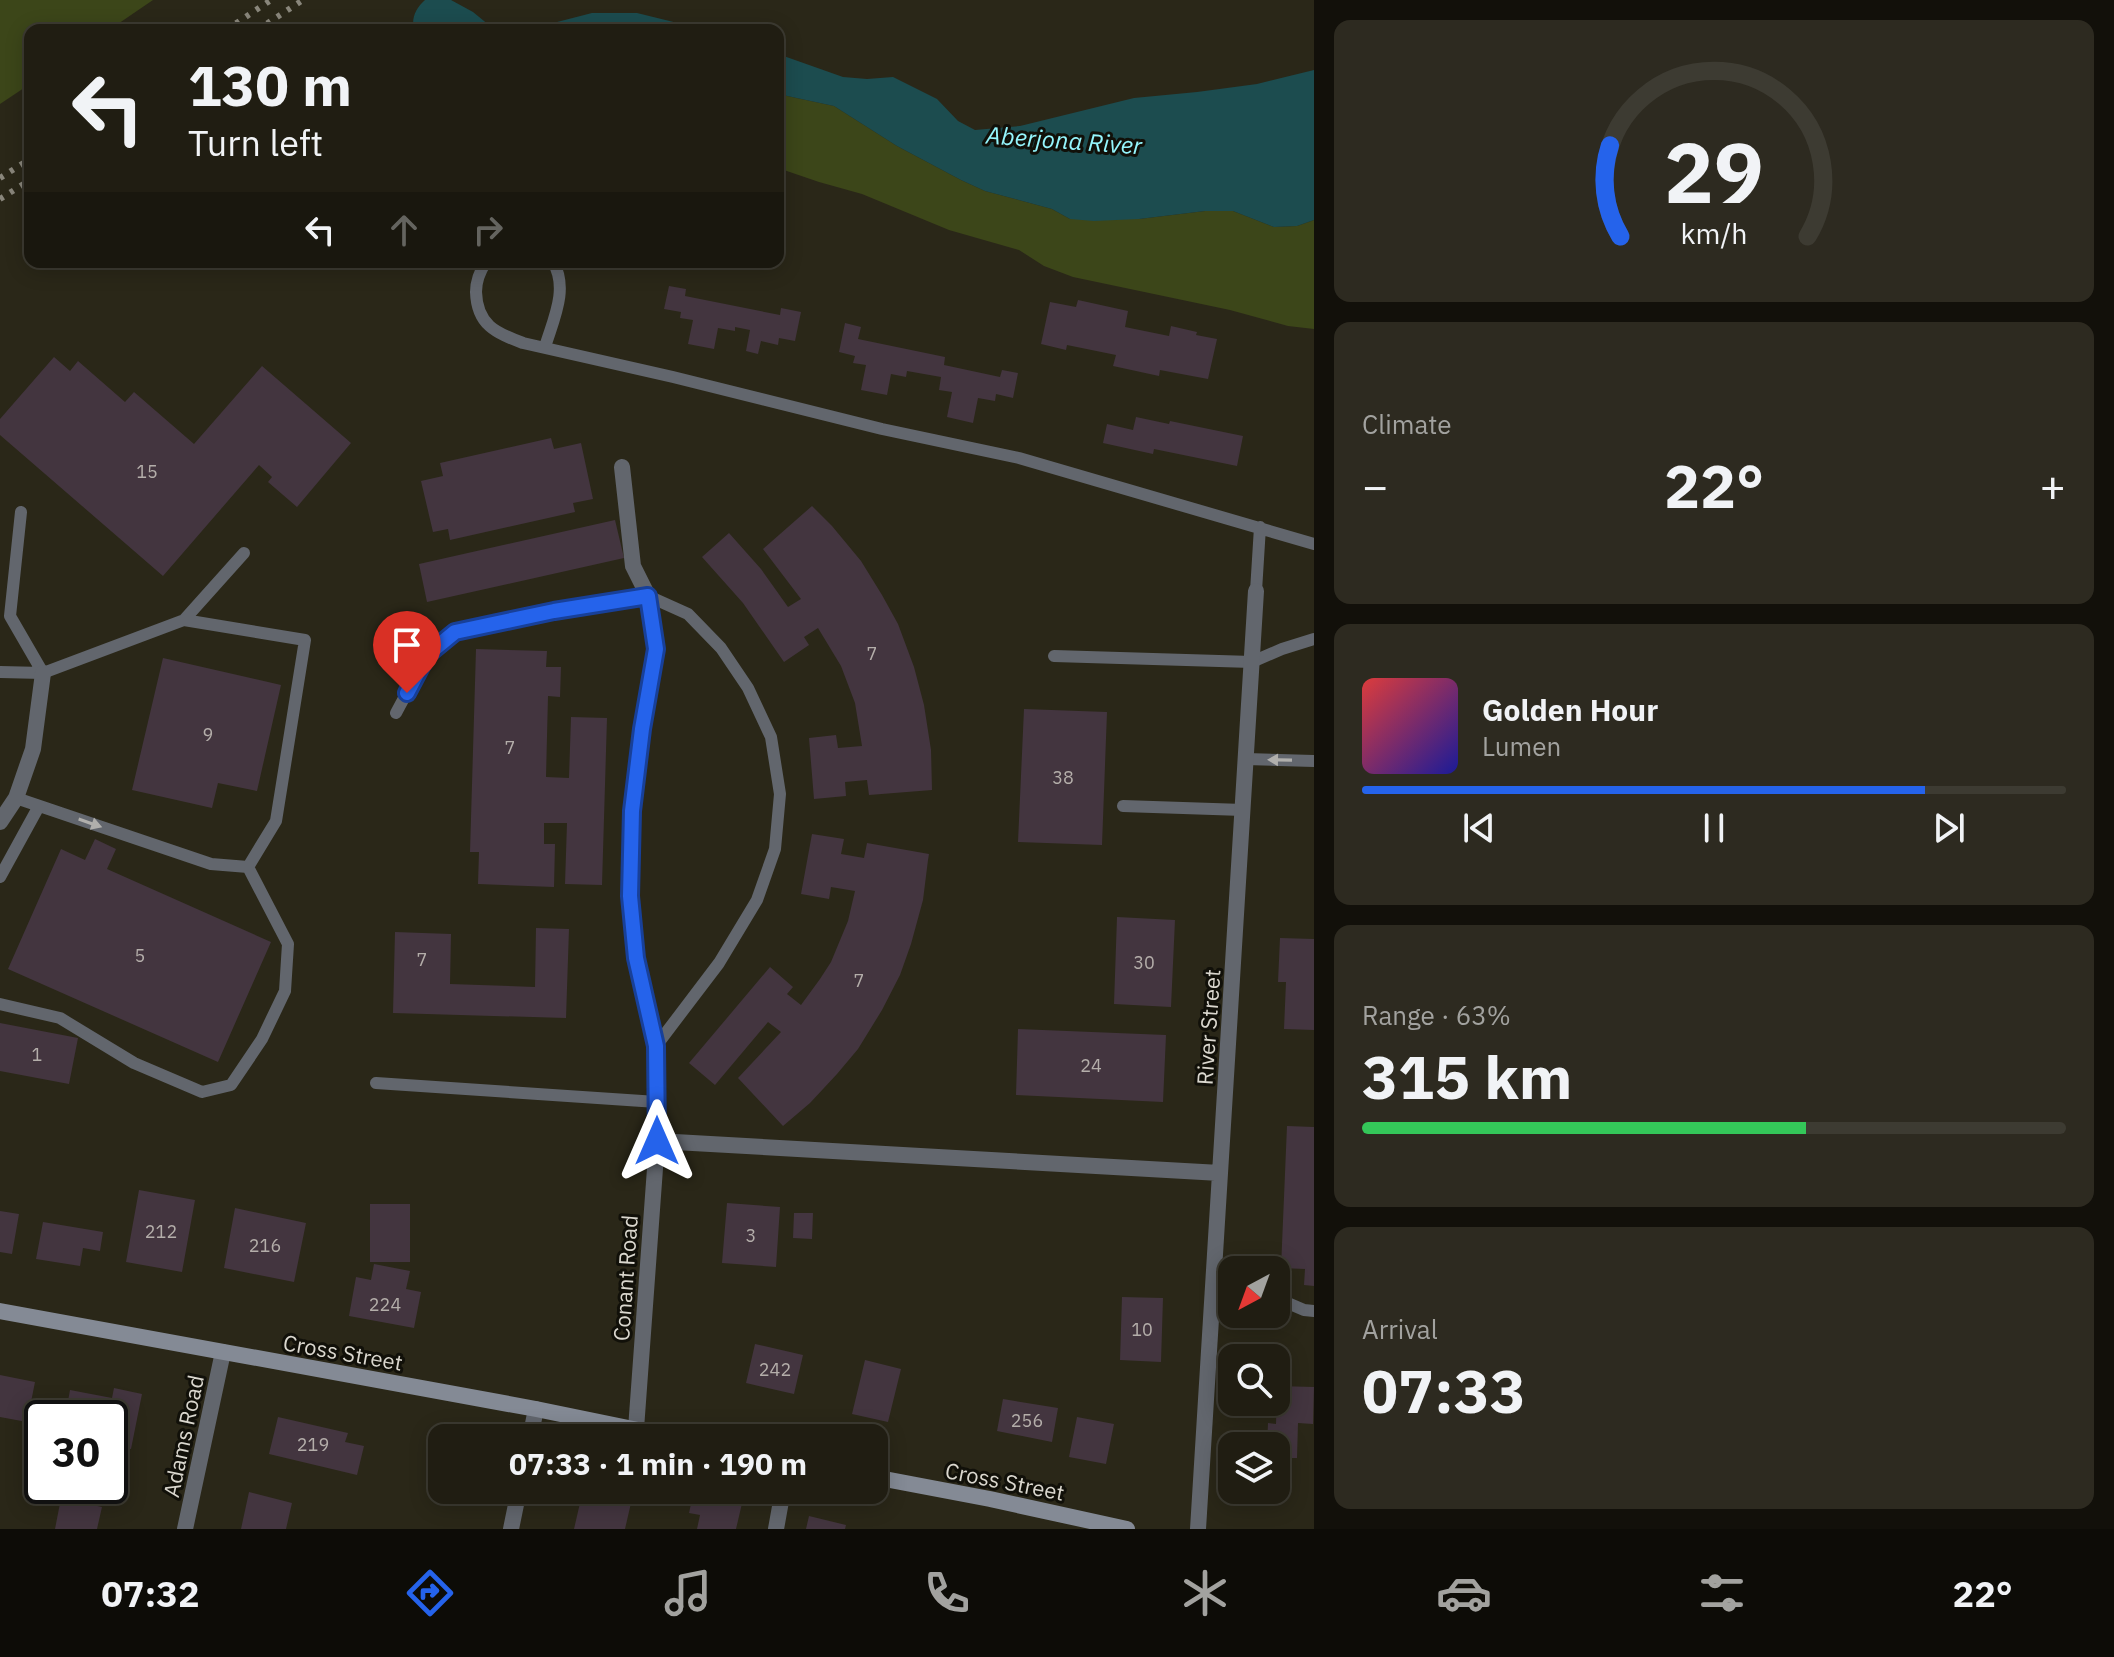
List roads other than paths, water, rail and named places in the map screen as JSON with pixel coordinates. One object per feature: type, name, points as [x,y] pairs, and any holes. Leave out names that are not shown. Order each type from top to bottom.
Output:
[{"type":"street","name":"Conant Road","points":[[622,467],[633,566],[648,596],[656,649],[632,811],[630,896],[636,958],[656,1046],[657,1102],[657,1141],[636,1424]]},
{"type":"street","name":"River Street","points":[[1198,1529],[1256,591]]},
{"type":"street","points":[[0,822],[16,798],[33,749],[43,673]]},
{"type":"street","points":[[657,1141],[1220,1173]]},
{"type":"street","name":"Cross Street","points":[[0,1311],[611,1424]]},
{"type":"street","name":"Adams Road","points":[[185,1529],[223,1352]]},
{"type":"street","points":[[533,1424],[536,1409]]},
{"type":"street","name":"Cross Street","points":[[888,1480],[1127,1529]]},
{"type":"street","points":[[511,1529],[516,1504]]},
{"type":"street","points":[[776,1529],[780,1504]]},
{"type":"lane","points":[[483,268],[476,285],[481,317],[505,336],[882,429],[1019,458],[1314,544]]},
{"type":"lane","points":[[545,347],[561,286],[556,268]]},
{"type":"lane","points":[[21,512],[10,616],[43,673]]},
{"type":"lane","name":"River Street","points":[[1256,591],[1260,527]]},
{"type":"lane","points":[[0,672],[43,673],[184,620],[244,553]]},
{"type":"lane","points":[[396,713],[427,655],[455,632],[554,611],[648,596],[688,614],[721,648],[748,688],[771,737],[780,794],[775,849],[757,900],[719,963],[656,1046]]},
{"type":"lane","points":[[184,620],[305,640],[276,821],[248,867]]},
{"type":"lane","points":[[1054,656],[1252,662],[1314,639]]},
{"type":"lane","points":[[1246,759],[1314,761]]},
{"type":"lane","points":[[16,798],[211,864],[248,867]]},
{"type":"lane","points":[[0,877],[39,806]]},
{"type":"lane","points":[[1123,806],[1243,810]]},
{"type":"lane","points":[[0,1004],[60,1018],[134,1063],[202,1092],[231,1085],[262,1039],[285,991],[288,944],[248,867]]},
{"type":"lane","points":[[376,1083],[657,1102]]},
{"type":"lane","points":[[1290,1304],[1314,1311]]},
{"type":"water","points":[[425,0],[451,0],[488,24],[413,24],[419,6]]},
{"type":"water","points":[[592,13],[637,13],[682,24],[549,24]]},
{"type":"water","name":"Aberjona River","points":[[784,56],[843,77],[893,77],[937,99],[958,121],[975,130],[1020,126],[1134,98],[1257,84],[1314,70],[1314,220],[1297,226],[1274,227],[1233,211],[1139,219],[1070,219],[1052,209],[985,191],[961,180],[897,146],[834,106],[784,95]]},
{"type":"railway","points":[[235,24],[271,0]]},
{"type":"railway","points":[[266,24],[303,0]]},
{"type":"railway","points":[[0,178],[24,163]]},
{"type":"railway","points":[[0,199],[24,184]]}]
